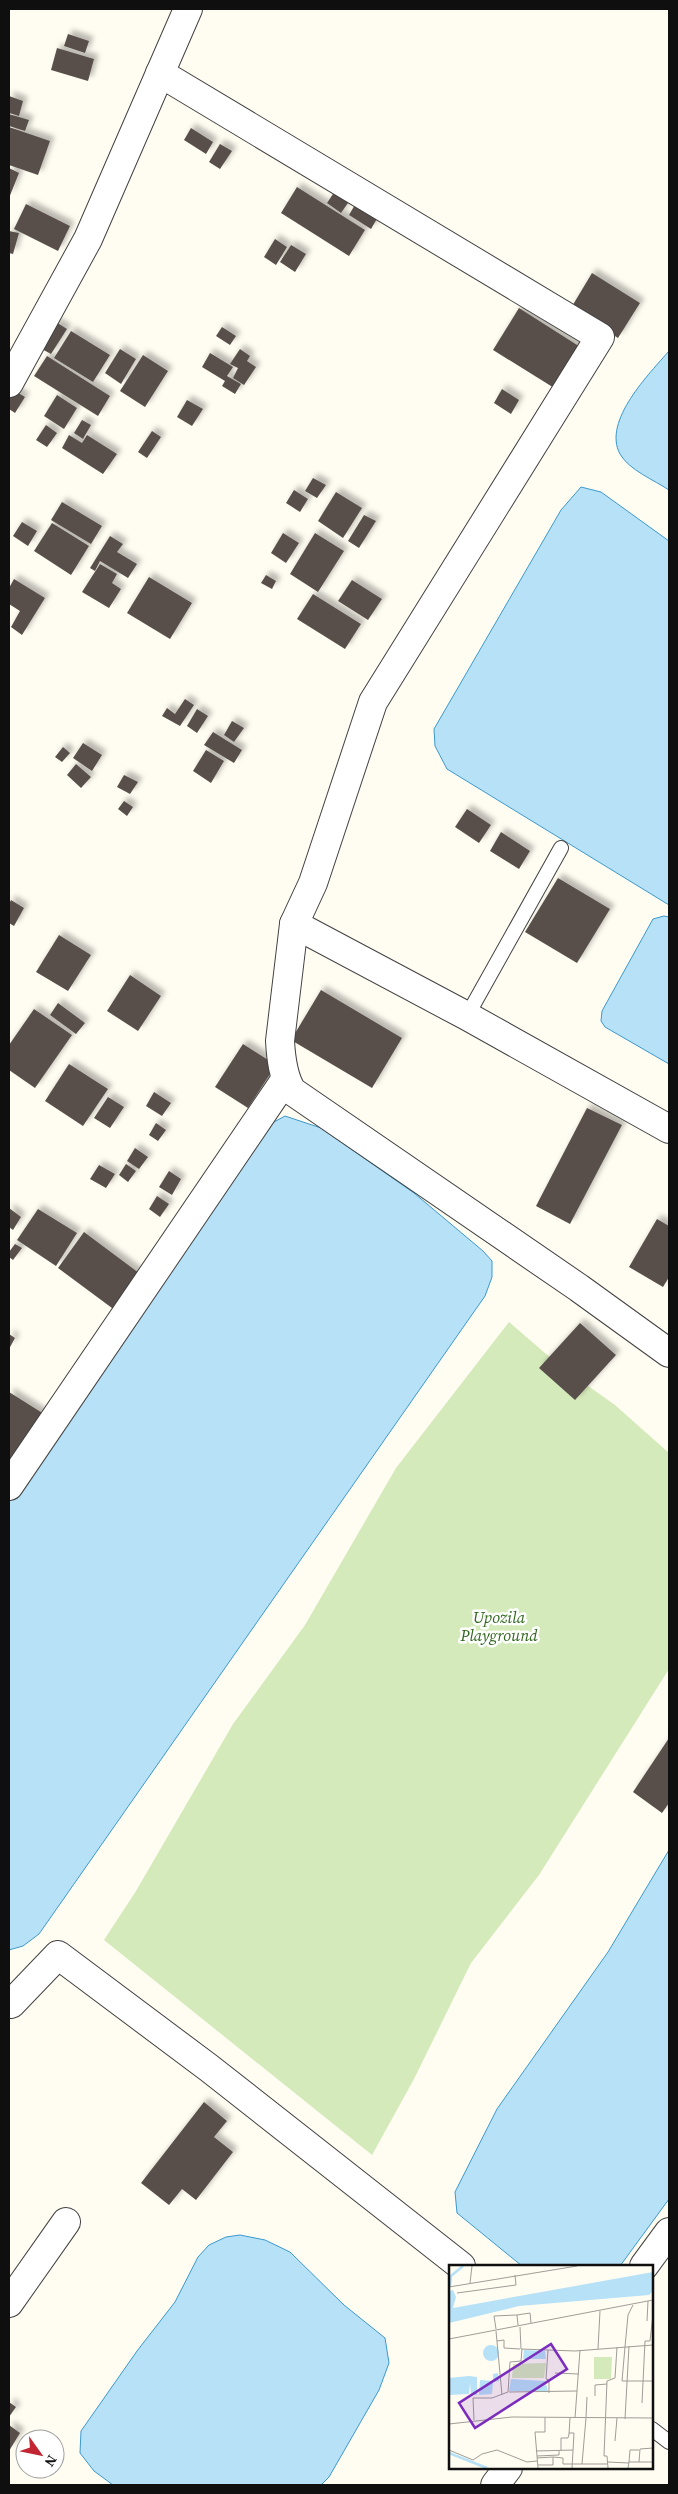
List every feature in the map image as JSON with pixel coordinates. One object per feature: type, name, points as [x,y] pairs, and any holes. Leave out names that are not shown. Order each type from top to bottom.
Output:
[{"type":"street","points":[[9,383],[88,239],[188,9]]},
{"type":"street","points":[[160,72],[600,337],[373,702],[313,883],[294,924],[280,1041],[285,1080],[292,1092],[580,1288],[669,1353]]},
{"type":"street","points":[[294,924],[467,1016],[669,1129]]},
{"type":"street","points":[[9,1486],[285,1080]]},
{"type":"street","points":[[9,2003],[11,2004],[58,1955],[209,2068],[460,2265]]},
{"type":"street","points":[[9,2302],[66,2222]]},
{"type":"street","points":[[645,2265],[669,2232]]},
{"type":"street","points":[[495,2485],[507,2469]]},
{"type":"lane","points":[[467,1016],[561,848]]},
{"type":"lane","points":[[653,2429],[669,2442]]},
{"type":"green space","name":"Upozila Playground","points":[[509,1322],[560,1366],[615,1405],[669,1453],[669,1669],[539,1875],[471,1963],[414,2079],[372,2155],[104,1940],[136,1891],[233,1724],[305,1625],[396,1468]]},
{"type":"water","points":[[669,351],[669,490],[629,465],[620,454],[616,441],[617,427],[631,398]]},
{"type":"water","points":[[581,487],[601,492],[669,541],[669,905],[447,769],[435,746],[434,729],[561,510]]},
{"type":"water","points":[[664,916],[669,917],[669,1064],[605,1027],[601,1021],[602,1011],[653,919]]},
{"type":"water","points":[[285,1116],[321,1128],[414,1193],[483,1251],[492,1261],[492,1277],[485,1296],[39,1934],[23,1946],[9,1950],[9,1497],[263,1128]]},
{"type":"water","points":[[669,1850],[669,2199],[621,2265],[521,2265],[457,2213],[455,2192],[497,2109],[608,1952]]},
{"type":"water","points":[[240,2235],[265,2240],[290,2252],[344,2305],[385,2338],[389,2363],[379,2390],[329,2477],[321,2485],[113,2485],[94,2471],[80,2453],[81,2431],[137,2351],[175,2302],[198,2257],[209,2245],[226,2237]]},
{"type":"building","points":[[68,34],[89,41],[85,53],[64,46]]},
{"type":"building","points":[[57,48],[94,59],[88,81],[51,70]]},
{"type":"building","points":[[9,96],[23,101],[19,116],[9,113]]},
{"type":"building","points":[[9,114],[29,120],[25,131],[9,126]]},
{"type":"building","points":[[9,127],[50,141],[38,175],[9,165]]},
{"type":"building","points":[[191,128],[213,142],[206,154],[184,140]]},
{"type":"building","points":[[220,144],[232,151],[220,169],[209,162]]},
{"type":"building","points":[[9,168],[19,173],[9,198]]},
{"type":"building","points":[[297,187],[365,230],[349,256],[281,213]]},
{"type":"building","points":[[335,191],[350,200],[341,213],[327,203]]},
{"type":"building","points":[[356,203],[378,217],[371,229],[349,215]]},
{"type":"building","points":[[26,204],[70,226],[58,251],[14,229]]},
{"type":"building","points":[[9,231],[19,233],[13,254],[9,253]]},
{"type":"building","points":[[275,239],[287,247],[276,265],[264,257]]},
{"type":"building","points":[[291,245],[306,254],[295,272],[280,262]]},
{"type":"building","points":[[592,273],[640,303],[618,338],[571,308]]},
{"type":"building","points":[[519,308],[585,350],[559,391],[493,350]]},
{"type":"building","points":[[56,322],[67,329],[51,354],[40,348]]},
{"type":"building","points":[[222,327],[236,336],[230,345],[216,336]]},
{"type":"building","points":[[71,331],[110,355],[93,382],[54,358]]},
{"type":"building","points":[[120,349],[136,359],[121,384],[105,373]]},
{"type":"building","points":[[240,349],[250,356],[247,361],[256,367],[244,385],[233,378],[238,368],[230,364]]},
{"type":"building","points":[[210,353],[233,367],[227,376],[241,384],[235,394],[222,386],[225,381],[202,367]]},
{"type":"building","points":[[143,355],[168,371],[145,407],[120,391]]},
{"type":"building","points":[[47,356],[110,396],[98,416],[34,376]]},
{"type":"building","points":[[502,389],[519,400],[511,414],[494,403]]},
{"type":"building","points":[[15,391],[25,397],[15,413],[9,409],[9,400]]},
{"type":"building","points":[[57,395],[77,408],[64,429],[44,416]]},
{"type":"building","points":[[187,400],[203,409],[192,426],[177,417]]},
{"type":"building","points":[[82,420],[91,425],[83,439],[74,433]]},
{"type":"building","points":[[46,425],[57,433],[47,447],[36,440]]},
{"type":"building","points":[[152,431],[161,437],[147,458],[138,452]]},
{"type":"building","points":[[69,435],[82,443],[87,435],[117,454],[103,474],[62,448]]},
{"type":"building","points":[[313,478],[326,485],[317,498],[305,491]]},
{"type":"building","points":[[294,490],[308,499],[300,512],[286,503]]},
{"type":"building","points":[[336,492],[362,508],[343,538],[318,521]]},
{"type":"building","points":[[62,502],[102,526],[91,544],[51,520]]},
{"type":"building","points":[[364,515],[376,521],[359,548],[348,541]]},
{"type":"building","points":[[22,522],[37,531],[28,546],[13,536]]},
{"type":"building","points":[[52,523],[89,546],[71,575],[34,551]]},
{"type":"building","points":[[283,533],[299,543],[286,563],[271,553]]},
{"type":"building","points":[[315,533],[344,551],[318,592],[290,574]]},
{"type":"building","points":[[110,536],[123,544],[117,552],[137,564],[128,578],[100,561],[95,571],[90,568]]},
{"type":"building","points":[[100,564],[117,574],[112,583],[121,589],[109,608],[82,592]]},
{"type":"building","points":[[266,575],[276,581],[272,589],[261,583]]},
{"type":"building","points":[[149,577],[192,603],[170,639],[127,613]]},
{"type":"building","points":[[14,579],[45,598],[22,635],[11,627],[20,611],[9,604],[9,588]]},
{"type":"building","points":[[352,580],[382,599],[368,620],[338,601]]},
{"type":"building","points":[[313,594],[361,624],[345,649],[297,619]]},
{"type":"building","points":[[185,699],[194,705],[180,726],[162,716],[167,708],[175,714]]},
{"type":"building","points":[[197,709],[208,716],[197,733],[187,726]]},
{"type":"building","points":[[232,721],[244,728],[234,742],[224,735]]},
{"type":"building","points":[[213,732],[242,750],[234,763],[204,745]]},
{"type":"building","points":[[83,743],[102,755],[92,771],[73,758]]},
{"type":"building","points":[[63,747],[70,753],[62,762],[55,757]]},
{"type":"building","points":[[206,750],[224,761],[211,783],[193,771]]},
{"type":"building","points":[[76,764],[91,777],[81,788],[67,775]]},
{"type":"building","points":[[124,775],[138,782],[130,794],[117,787]]},
{"type":"building","points":[[124,801],[133,807],[127,816],[118,809]]},
{"type":"building","points":[[467,809],[491,825],[479,843],[455,827]]},
{"type":"building","points":[[501,832],[530,851],[519,869],[490,851]]},
{"type":"building","points":[[558,878],[610,909],[577,963],[525,932]]},
{"type":"building","points":[[11,900],[24,908],[14,926],[9,923],[9,904]]},
{"type":"building","points":[[59,935],[91,955],[68,991],[36,972]]},
{"type":"building","points":[[130,975],[161,996],[138,1031],[107,1011]]},
{"type":"building","points":[[321,990],[402,1038],[372,1088],[291,1040]]},
{"type":"building","points":[[58,1003],[85,1023],[76,1034],[50,1015]]},
{"type":"building","points":[[34,1009],[72,1035],[35,1088],[9,1070],[9,1045]]},
{"type":"building","points":[[243,1044],[276,1065],[248,1108],[215,1087]]},
{"type":"building","points":[[69,1064],[108,1089],[83,1126],[45,1101]]},
{"type":"building","points":[[154,1092],[171,1103],[162,1116],[146,1106]]},
{"type":"building","points":[[108,1097],[124,1107],[110,1128],[94,1118]]},
{"type":"building","points":[[587,1108],[622,1125],[570,1224],[536,1206]]},
{"type":"building","points":[[156,1123],[166,1130],[158,1141],[149,1135]]},
{"type":"building","points":[[135,1148],[148,1157],[139,1169],[127,1161]]},
{"type":"building","points":[[126,1164],[136,1171],[128,1182],[119,1175]]},
{"type":"building","points":[[99,1165],[115,1174],[106,1188],[90,1179]]},
{"type":"building","points":[[169,1171],[181,1179],[172,1195],[159,1187]]},
{"type":"building","points":[[157,1196],[169,1204],[160,1217],[149,1209]]},
{"type":"building","points":[[9,1208],[21,1217],[13,1230],[9,1227]]},
{"type":"building","points":[[38,1209],[77,1233],[56,1266],[17,1240]]},
{"type":"building","points":[[657,1219],[669,1226],[669,1277],[663,1287],[629,1267]]},
{"type":"building","points":[[84,1232],[143,1276],[116,1311],[58,1268]]},
{"type":"building","points":[[15,1244],[22,1248],[13,1260],[9,1257],[9,1252]]},
{"type":"building","points":[[580,1323],[616,1355],[575,1400],[539,1368]]},
{"type":"building","points":[[9,1334],[15,1338],[9,1349]]},
{"type":"building","points":[[9,1392],[44,1414],[9,1465]]},
{"type":"building","points":[[669,1738],[669,1803],[662,1813],[633,1792]]},
{"type":"building","points":[[204,2102],[227,2121],[214,2137],[233,2152],[196,2200],[182,2189],[169,2205],[141,2183]]},
{"type":"building","points":[[9,2402],[16,2407],[9,2417]]},
{"type":"building","points":[[9,2425],[15,2429],[15,2441],[9,2451]]}]
